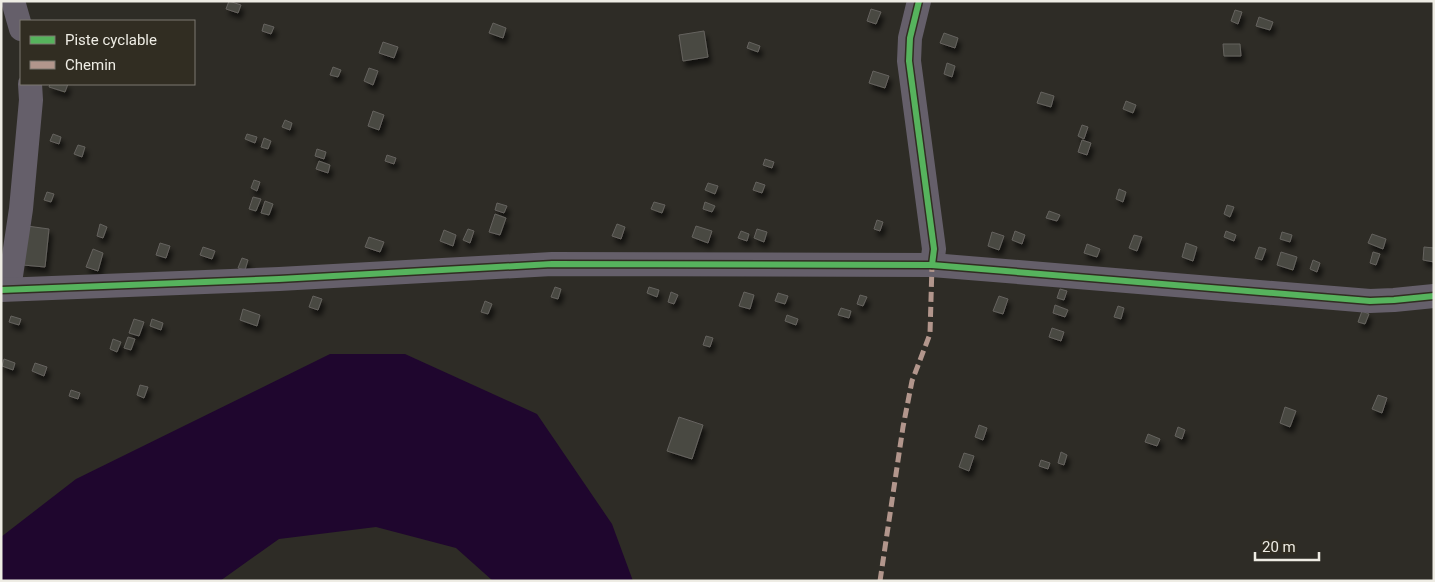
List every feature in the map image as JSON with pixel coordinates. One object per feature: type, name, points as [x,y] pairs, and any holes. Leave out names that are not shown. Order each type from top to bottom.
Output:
[{"type":"street","points":[[13,1],[20,26]]},
{"type":"street","points":[[919,1],[910,38],[909,61],[934,249],[932,265]]},
{"type":"street","points":[[30,85],[31,100],[22,199],[5,290],[279,279],[552,264],[932,265],[1370,301],[1434,296]]},
{"type":"shaded area","points":[[330,354],[405,354],[537,414],[612,524],[633,581],[493,581],[456,548],[376,527],[279,539],[220,581],[1,581],[1,537],[76,479]]},
{"type":"building","points":[[229,1],[241,5],[238,13],[226,9]]},
{"type":"building","points":[[871,9],[881,12],[876,24],[867,21]]},
{"type":"building","points":[[1235,10],[1242,12],[1238,24],[1231,21]]},
{"type":"building","points":[[1259,17],[1273,22],[1270,30],[1256,26]]},
{"type":"building","points":[[493,23],[506,28],[503,38],[489,33]]},
{"type":"building","points":[[264,24],[274,27],[271,34],[262,31]]},
{"type":"building","points":[[704,31],[708,57],[683,61],[679,35]]},
{"type":"building","points":[[944,33],[958,38],[955,48],[940,43]]},
{"type":"building","points":[[383,42],[398,47],[394,58],[379,53]]},
{"type":"building","points":[[749,42],[760,46],[758,52],[747,48]]},
{"type":"building","points":[[1223,44],[1240,44],[1241,56],[1224,56]]},
{"type":"building","points":[[947,63],[955,66],[952,77],[944,74]]},
{"type":"building","points":[[333,67],[341,70],[338,77],[330,75]]},
{"type":"building","points":[[369,68],[378,71],[373,85],[364,81]]},
{"type":"building","points":[[873,71],[889,76],[885,88],[869,83]]},
{"type":"building","points":[[50,85],[68,85],[65,92],[49,87]]},
{"type":"building","points":[[1041,92],[1054,96],[1051,107],[1037,103]]},
{"type":"building","points":[[1126,101],[1136,105],[1133,113],[1123,109]]},
{"type":"building","points":[[373,111],[384,115],[379,130],[368,126]]},
{"type":"building","points":[[285,120],[292,123],[290,130],[282,127]]},
{"type":"building","points":[[1082,125],[1088,127],[1084,139],[1078,136]]},
{"type":"building","points":[[53,134],[61,137],[59,144],[50,141]]},
{"type":"building","points":[[247,134],[257,137],[255,143],[245,139]]},
{"type":"building","points":[[264,138],[271,141],[268,149],[261,147]]},
{"type":"building","points":[[1082,140],[1091,143],[1087,155],[1078,152]]},
{"type":"building","points":[[78,145],[85,147],[82,157],[74,154]]},
{"type":"building","points":[[317,149],[326,152],[324,159],[315,156]]},
{"type":"building","points":[[387,155],[396,158],[394,164],[385,161]]},
{"type":"building","points":[[765,159],[774,162],[772,168],[763,165]]},
{"type":"building","points":[[319,161],[330,165],[328,173],[316,169]]},
{"type":"building","points":[[254,180],[260,182],[257,191],[251,188]]},
{"type":"building","points":[[756,182],[765,185],[762,193],[753,190]]},
{"type":"building","points":[[708,183],[718,186],[715,194],[705,190]]},
{"type":"building","points":[[1119,189],[1126,192],[1123,202],[1116,199]]},
{"type":"building","points":[[47,192],[54,194],[51,202],[44,200]]},
{"type":"building","points":[[253,197],[261,199],[256,211],[249,209]]},
{"type":"building","points":[[265,201],[273,204],[269,215],[261,213]]},
{"type":"building","points":[[654,202],[665,205],[662,213],[651,209]]},
{"type":"building","points":[[705,202],[715,206],[712,212],[703,209]]},
{"type":"building","points":[[497,203],[507,206],[504,213],[495,210]]},
{"type":"building","points":[[1227,205],[1234,207],[1230,217],[1224,214]]},
{"type":"building","points":[[1049,211],[1060,215],[1057,221],[1046,218]]},
{"type":"building","points":[[495,214],[506,218],[500,235],[489,232]]},
{"type":"building","points":[[877,220],[883,222],[880,231],[874,229]]},
{"type":"building","points":[[100,224],[107,227],[103,238],[97,236]]},
{"type":"building","points":[[617,224],[625,227],[621,239],[612,236]]},
{"type":"building","points":[[27,226],[49,229],[45,267],[23,265]]},
{"type":"building","points":[[696,226],[712,231],[708,243],[692,237]]},
{"type":"building","points":[[468,229],[474,231],[470,243],[463,240]]},
{"type":"building","points":[[757,229],[767,232],[764,242],[754,238]]},
{"type":"building","points":[[444,230],[456,235],[453,246],[440,241]]},
{"type":"building","points":[[741,231],[749,234],[747,241],[738,238]]},
{"type":"building","points":[[1015,231],[1025,235],[1022,244],[1012,240]]},
{"type":"building","points":[[1226,231],[1236,235],[1234,241],[1224,237]]},
{"type":"building","points":[[992,232],[1004,236],[999,250],[988,246]]},
{"type":"building","points":[[1282,232],[1292,235],[1290,242],[1280,239]]},
{"type":"building","points":[[1372,234],[1386,239],[1383,249],[1368,243]]},
{"type":"building","points":[[1134,235],[1142,237],[1137,251],[1129,248]]},
{"type":"building","points":[[369,237],[384,242],[380,252],[365,247]]},
{"type":"building","points":[[160,243],[170,246],[166,258],[156,255]]},
{"type":"building","points":[[1186,243],[1197,247],[1193,261],[1182,257]]},
{"type":"building","points":[[1087,244],[1100,249],[1097,257],[1084,253]]},
{"type":"building","points":[[203,247],[215,251],[212,259],[200,255]]},
{"type":"building","points":[[1259,247],[1266,249],[1262,260],[1255,258]]},
{"type":"building","points":[[1424,247],[1434,248],[1434,262],[1423,260]]},
{"type":"building","points":[[93,249],[103,253],[98,271],[86,267]]},
{"type":"building","points":[[1281,252],[1297,257],[1293,270],[1277,265]]},
{"type":"building","points":[[1373,252],[1380,254],[1376,265],[1370,263]]},
{"type":"building","points":[[242,258],[248,260],[245,270],[238,268]]},
{"type":"building","points":[[1313,260],[1320,263],[1317,272],[1310,269]]},
{"type":"building","points":[[555,287],[561,289],[558,299],[551,297]]},
{"type":"building","points":[[649,287],[659,290],[657,297],[647,293]]},
{"type":"building","points":[[1060,289],[1067,291],[1064,300],[1057,298]]},
{"type":"building","points":[[671,292],[678,295],[674,304],[668,302]]},
{"type":"building","points":[[744,292],[754,295],[750,309],[739,306]]},
{"type":"building","points":[[778,293],[788,296],[785,304],[775,301]]},
{"type":"building","points":[[860,295],[867,297],[863,306],[857,304]]},
{"type":"building","points":[[313,296],[322,299],[318,310],[309,307]]},
{"type":"building","points":[[999,296],[1008,299],[1003,314],[993,311]]},
{"type":"building","points":[[485,301],[492,304],[488,314],[481,312]]},
{"type":"building","points":[[1055,305],[1068,310],[1065,317],[1053,313]]},
{"type":"building","points":[[1118,306],[1124,308],[1121,319],[1114,317]]},
{"type":"building","points":[[841,308],[851,311],[849,318],[838,315]]},
{"type":"building","points":[[243,309],[260,315],[257,326],[240,320]]},
{"type":"building","points":[[1362,311],[1369,314],[1365,324],[1358,322]]},
{"type":"building","points":[[787,315],[798,319],[796,325],[785,321]]},
{"type":"building","points":[[11,316],[21,319],[19,325],[9,322]]},
{"type":"building","points":[[134,319],[144,322],[139,336],[129,333]]},
{"type":"building","points":[[152,319],[163,323],[161,330],[150,326]]},
{"type":"building","points":[[1052,328],[1064,332],[1061,341],[1049,337]]},
{"type":"building","points":[[706,336],[713,338],[710,347],[703,345]]},
{"type":"building","points":[[128,337],[135,339],[131,350],[124,348]]},
{"type":"building","points":[[113,339],[121,342],[117,352],[110,349]]},
{"type":"building","points":[[4,359],[15,363],[13,370],[2,366]]},
{"type":"building","points":[[35,363],[47,367],[44,376],[32,371]]},
{"type":"building","points":[[140,385],[148,387],[144,398],[137,395]]},
{"type":"building","points":[[71,390],[80,393],[78,399],[69,396]]},
{"type":"building","points":[[1378,395],[1387,398],[1382,413],[1372,409]]},
{"type":"building","points":[[1285,407],[1296,411],[1290,427],[1280,423]]},
{"type":"building","points":[[679,417],[703,425],[692,459],[667,451]]},
{"type":"building","points":[[979,425],[987,428],[983,440],[975,437]]},
{"type":"building","points":[[1178,427],[1185,430],[1182,439],[1175,436]]},
{"type":"building","points":[[1148,434],[1160,439],[1157,446],[1145,442]]},
{"type":"building","points":[[1061,452],[1067,455],[1064,465],[1058,463]]},
{"type":"building","points":[[964,453],[974,456],[969,471],[959,467]]},
{"type":"building","points":[[1041,460],[1050,463],[1048,469],[1039,466]]},
{"type":"marked path","points":[[880,581],[903,427],[912,381],[930,334],[932,265]]},
{"type":"cycle path","points":[[919,1],[910,38],[909,61],[934,249],[932,265]]},
{"type":"cycle path","points":[[1,290],[279,279],[552,264],[932,265],[1370,301],[1434,296]]}]
